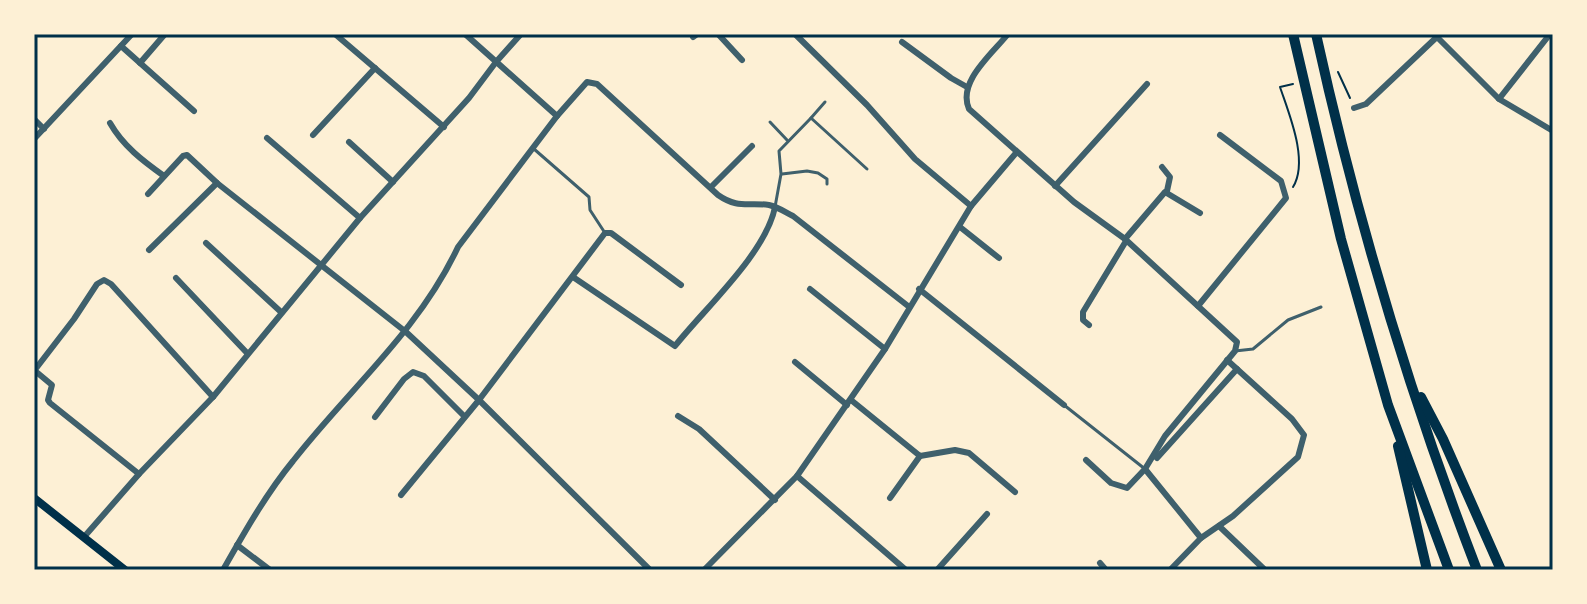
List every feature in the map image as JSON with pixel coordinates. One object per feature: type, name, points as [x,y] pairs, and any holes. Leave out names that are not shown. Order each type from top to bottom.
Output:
[{"type":"highway","points":[[1293,34],[1341,239],[1388,405],[1427,570]]},
{"type":"highway","points":[[1316,34],[1333,115],[1405,367],[1445,487],[1477,570]]},
{"type":"highway","points":[[1405,367],[1443,439],[1501,570]]},
{"type":"highway","points":[[1388,405],[1449,570]]},
{"type":"main road","points":[[34,498],[125,570]]},
{"type":"street","points":[[34,139],[132,34]]},
{"type":"street","points":[[140,63],[165,34]]},
{"type":"street","points":[[335,34],[444,127]]},
{"type":"street","points":[[465,34],[557,116]]},
{"type":"street","points":[[84,537],[213,397],[360,218],[444,127],[521,34]]},
{"type":"street","points":[[718,34],[742,60]]},
{"type":"street","points":[[795,34],[867,105],[915,159],[971,206]]},
{"type":"street","points":[[1008,34],[967,87],[965,100],[969,109],[1055,186],[1126,240],[1236,340],[1235,351],[1127,488],[1111,483],[1086,460]]},
{"type":"street","points":[[1499,99],[1550,34]]},
{"type":"street","points":[[1354,108],[1366,104],[1438,36],[1499,99],[1553,131]]},
{"type":"street","points":[[902,42],[967,87]]},
{"type":"street","points":[[121,46],[194,111]]},
{"type":"street","points":[[313,135],[375,68]]},
{"type":"street","points":[[223,570],[292,462],[406,332],[458,247],[557,116],[587,82],[597,84],[728,202],[739,206],[764,204],[793,216],[908,306]]},
{"type":"street","points":[[1055,186],[1147,84]]},
{"type":"street","points":[[34,119],[44,129]]},
{"type":"street","points":[[110,123],[136,156],[164,176]]},
{"type":"street","points":[[1198,306],[1286,198],[1281,181],[1220,135]]},
{"type":"street","points":[[267,138],[360,218]]},
{"type":"street","points":[[349,142],[393,182]]},
{"type":"street","points":[[711,187],[752,146]]},
{"type":"street","points":[[704,570],[797,476],[885,349],[908,306],[971,206],[1016,153]]},
{"type":"street","points":[[148,194],[187,155],[217,183],[406,332],[650,570]]},
{"type":"street","points":[[1089,325],[1083,320],[1083,312],[1126,240],[1160,195],[1167,191],[1170,177],[1162,167]]},
{"type":"street","points":[[149,250],[217,183]]},
{"type":"street","points":[[1167,191],[1200,213]]},
{"type":"street","points":[[573,277],[675,346],[758,248],[772,223],[775,207]]},
{"type":"street","points":[[960,227],[999,258]]},
{"type":"street","points":[[401,495],[479,400],[605,233],[611,233],[681,285]]},
{"type":"street","points":[[206,243],[281,312]]},
{"type":"street","points":[[176,278],[247,353]]},
{"type":"street","points":[[139,474],[50,403],[48,397],[52,385],[34,370],[97,284],[104,280],[111,284],[213,397]]},
{"type":"street","points":[[810,289],[885,349]]},
{"type":"street","points":[[919,289],[1064,405]]},
{"type":"street","points":[[1170,570],[1201,538],[1298,457],[1304,435],[1292,419],[1227,360]]},
{"type":"street","points":[[795,362],[920,456]]},
{"type":"street","points":[[1157,458],[1237,369]]},
{"type":"street","points":[[375,417],[413,372],[424,376],[464,416]]},
{"type":"street","points":[[678,416],[699,429],[775,500]]},
{"type":"street","points":[[890,498],[920,456],[955,450],[969,453],[1015,492]]},
{"type":"street","points":[[1145,469],[1201,538]]},
{"type":"street","points":[[797,476],[906,570]]},
{"type":"street","points":[[937,570],[987,514]]},
{"type":"street","points":[[1219,526],[1265,570]]},
{"type":"street","points":[[237,545],[270,570]]},
{"type":"street","points":[[108,570],[115,562]]},
{"type":"street","points":[[1100,563],[1106,570]]},
{"type":"lane","points":[[775,207],[781,174],[779,151],[825,102]]},
{"type":"lane","points":[[811,118],[867,169]]},
{"type":"lane","points":[[770,122],[787,140]]},
{"type":"lane","points":[[534,149],[589,197],[590,210],[605,233]]},
{"type":"lane","points":[[781,174],[818,173],[827,179],[827,184]]},
{"type":"lane","points":[[1235,351],[1253,349],[1288,320],[1321,307]]},
{"type":"lane","points":[[1064,405],[1145,469]]},
{"type":"path","points":[[1339,72],[1354,108]]},
{"type":"path","points":[[1280,87],[1292,123],[1300,165],[1299,177],[1286,198]]}]
